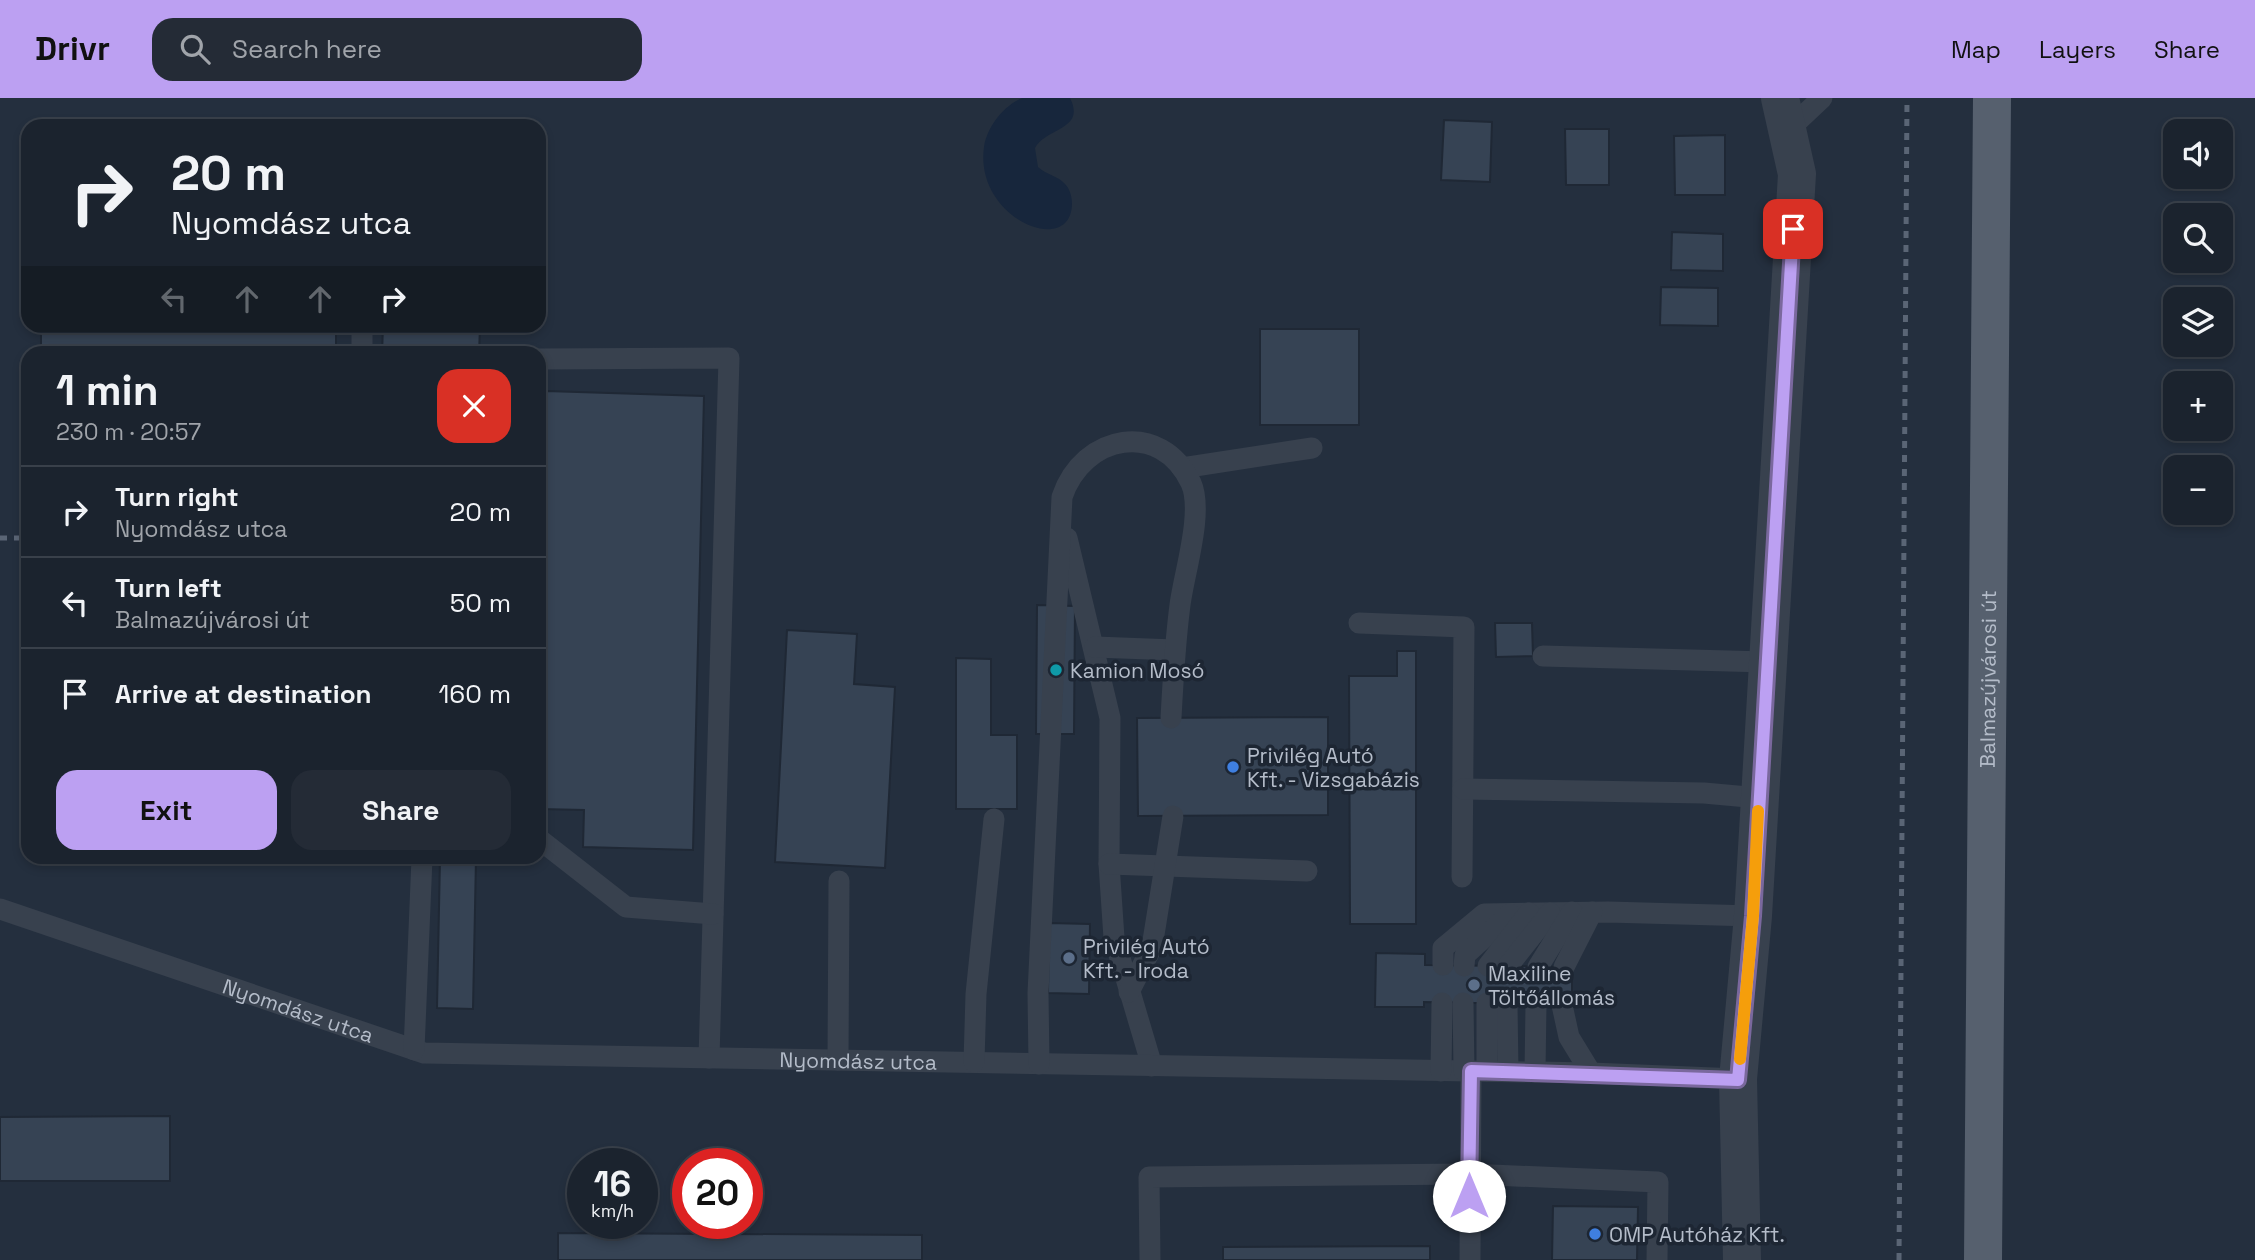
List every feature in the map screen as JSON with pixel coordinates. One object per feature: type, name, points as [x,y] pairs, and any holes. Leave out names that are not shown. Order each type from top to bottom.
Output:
[{"type":"main road","name":"Balmazújvárosi út","points":[[1983,1260],[1992,98]]},
{"type":"street","points":[[1742,1260],[1738,1080],[1753,916],[1797,174],[1784,114]]},
{"type":"lane","points":[[1784,114],[1822,98]]},
{"type":"lane","points":[[546,359],[729,358],[709,1058]]},
{"type":"lane","points":[[1039,1063],[1038,993],[1062,497],[1068,478],[1080,463],[1095,451],[1113,444],[1132,442],[1151,446],[1168,455],[1182,468],[1192,485],[1196,504],[1175,650],[1171,718]]},
{"type":"lane","points":[[1182,468],[1312,447]]},
{"type":"lane","points":[[1061,516],[1095,647],[1110,718],[1109,864],[1114,938],[1152,1066]]},
{"type":"lane","points":[[1359,623],[1465,627],[1462,877]]},
{"type":"lane","points":[[1095,647],[1175,650]]},
{"type":"lane","points":[[1543,656],[1766,662]]},
{"type":"lane","points":[[1463,789],[1704,793],[1759,798]]},
{"type":"lane","points":[[1129,992],[1152,947],[1173,816]]},
{"type":"lane","points":[[974,1062],[976,994],[994,819]]},
{"type":"lane","points":[[546,844],[626,907],[713,914]]},
{"type":"lane","points":[[414,1050],[422,864]]},
{"type":"lane","points":[[1109,864],[1307,871]]},
{"type":"lane","points":[[838,1060],[839,881]]},
{"type":"lane","name":"Nyomdász utca","points":[[0,909],[424,1053],[1591,1073],[1738,1080]]},
{"type":"lane","points":[[1443,965],[1443,948],[1484,914],[1582,912],[1753,916]]},
{"type":"lane","points":[[1538,967],[1582,912]]},
{"type":"lane","points":[[1564,967],[1582,912]]},
{"type":"lane","points":[[1464,966],[1465,955],[1529,913]]},
{"type":"lane","points":[[1499,966],[1529,913]]},
{"type":"lane","points":[[1441,1071],[1452,1003],[1482,1071]]},
{"type":"lane","points":[[1470,1260],[1469,1174],[1482,1071],[1497,1004]]},
{"type":"lane","points":[[1535,1072],[1536,1004]]},
{"type":"lane","points":[[1562,1005],[1569,1037],[1591,1073]]},
{"type":"lane","points":[[1150,1260],[1149,1177],[1469,1174],[1658,1182],[1657,1260]]},
{"type":"water","points":[[1022,98],[1070,98],[1074,108],[1069,122],[1035,148],[1038,167],[1062,181],[1071,196],[1068,220],[1056,228],[1041,229],[1024,223],[1007,211],[993,194],[985,172],[984,147],[992,125],[1002,112]]},
{"type":"building","points":[[1444,120],[1492,122],[1490,182],[1441,180]]},
{"type":"building","points":[[1565,129],[1609,129],[1609,185],[1566,185]]},
{"type":"building","points":[[1725,135],[1725,195],[1675,195],[1674,136]]},
{"type":"building","points":[[1672,232],[1723,234],[1723,271],[1671,270]]},
{"type":"building","points":[[1661,287],[1718,288],[1718,326],[1660,325]]},
{"type":"building","points":[[1260,329],[1359,329],[1359,425],[1260,425]]},
{"type":"building","points":[[41,333],[336,333],[336,346],[41,346]]},
{"type":"building","points":[[383,333],[480,333],[479,346],[382,346]]},
{"type":"building","points":[[546,391],[704,396],[693,850],[583,847],[584,810],[546,809]]},
{"type":"building","name":"Kamion Mosó","points":[[1037,605],[1075,606],[1074,734],[1036,734]]},
{"type":"building","points":[[1495,623],[1532,623],[1533,656],[1496,657]]},
{"type":"building","points":[[787,630],[857,634],[854,684],[895,687],[885,868],[775,862]]},
{"type":"building","points":[[1397,651],[1416,651],[1416,924],[1350,924],[1349,676],[1397,676]]},
{"type":"building","points":[[956,658],[991,659],[991,735],[1017,735],[1017,809],[956,809]]},
{"type":"building","name":"Privilég Autó Kft. - Vizsgabázis","points":[[1328,717],[1328,815],[1138,816],[1137,718]]},
{"type":"building","points":[[440,864],[476,864],[473,1009],[437,1008]]},
{"type":"building","name":"Privilég Autó Kft. - Iroda","points":[[1049,923],[1090,924],[1089,994],[1048,993]]},
{"type":"building","name":"Maxiline Töltőállomás","points":[[1376,953],[1425,954],[1425,965],[1572,967],[1572,1005],[1424,1002],[1424,1007],[1375,1007]]},
{"type":"building","points":[[170,1116],[170,1181],[0,1181],[0,1117]]},
{"type":"building","name":"OMP Autóház Kft.","points":[[1553,1206],[1638,1207],[1637,1260],[1552,1260]]},
{"type":"building","points":[[558,1233],[567,1233],[567,1239],[658,1239],[658,1234],[672,1234],[672,1239],[763,1239],[763,1234],[922,1235],[922,1260],[558,1260]]},
{"type":"building","points":[[1430,1246],[1430,1260],[1223,1260],[1223,1247]]},
{"type":"railway","points":[[1899,1260],[1907,98]]},
{"type":"railway","points":[[0,538],[21,538]]},
{"type":"slow traffic","points":[[1740,1059],[1753,916],[1758,811]]},
{"type":"place","name":"Kamion Mosó","points":[[1056,670]]},
{"type":"place","name":"Privilég Autó Kft. - Vizsgabázis","points":[[1233,767]]},
{"type":"place","name":"Privilég Autó Kft. - Iroda","points":[[1069,958]]},
{"type":"place","name":"Maxiline Töltőállomás","points":[[1474,985]]},
{"type":"place","name":"OMP Autóház Kft.","points":[[1595,1234]]},
{"type":"route","points":[[1469,1196],[1471,1071],[1738,1080],[1753,916],[1793,229]]}]
